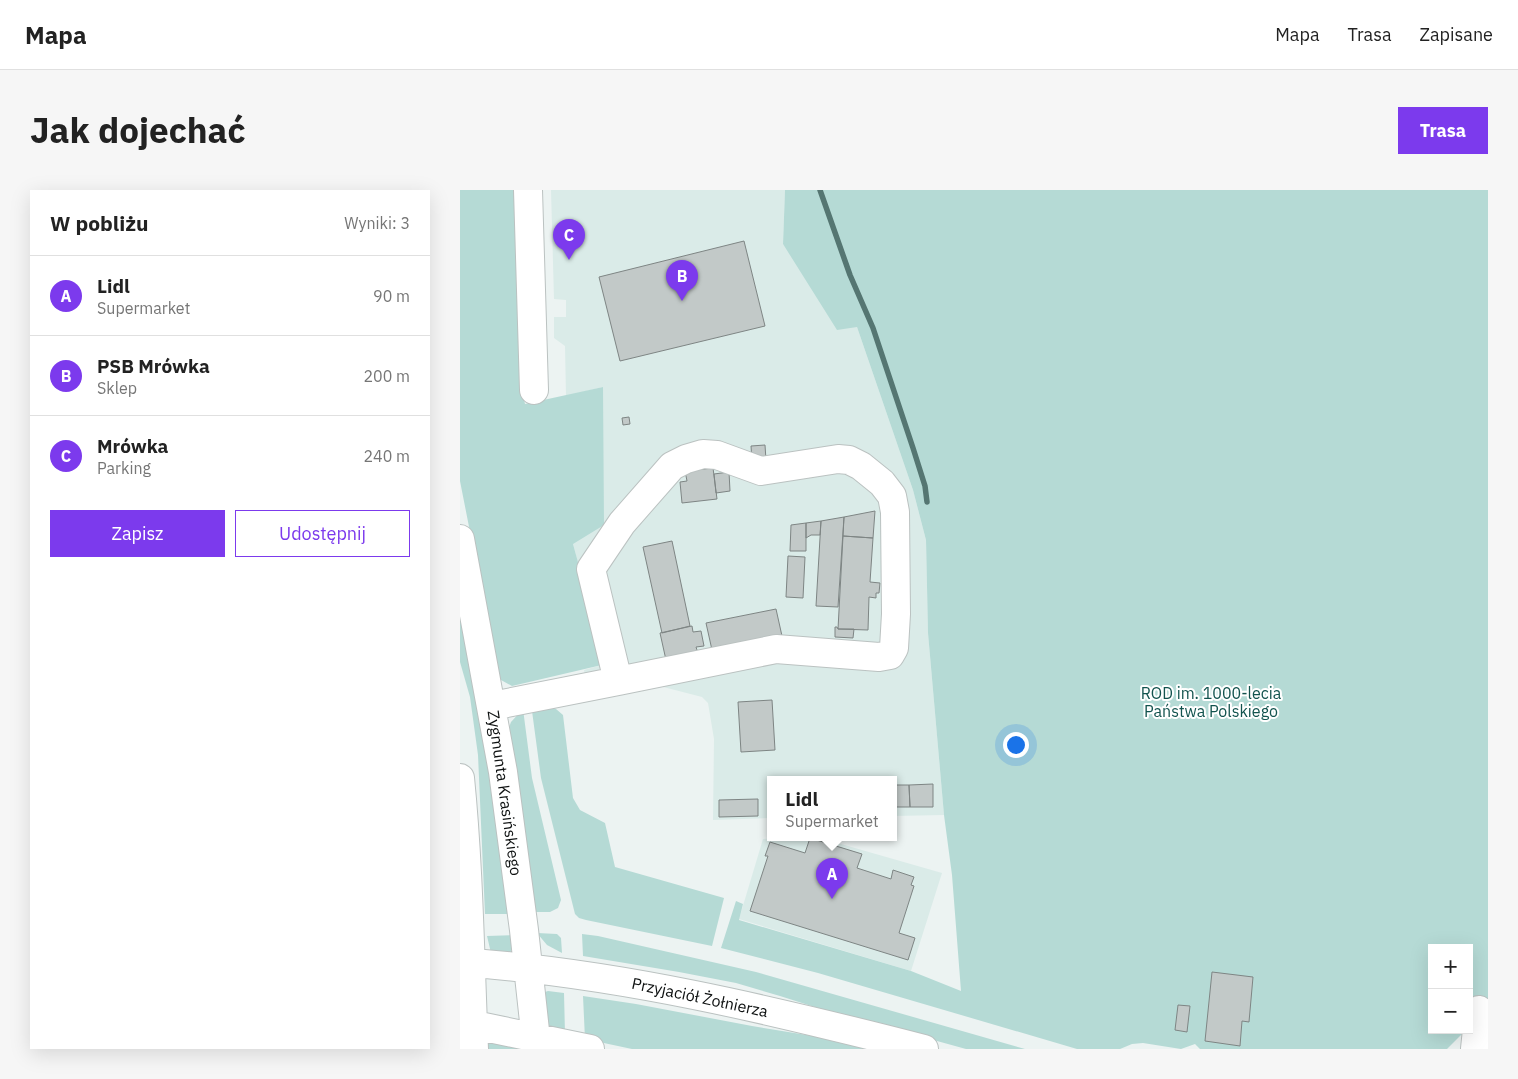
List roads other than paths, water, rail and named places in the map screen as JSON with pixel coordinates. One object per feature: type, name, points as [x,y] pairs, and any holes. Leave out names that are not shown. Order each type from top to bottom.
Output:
[{"type":"street","points":[[528,190],[534,390]]},
{"type":"street","points":[[492,706],[618,681],[776,649],[879,657],[890,655],[894,648],[896,614],[895,512],[892,496],[882,483],[861,466],[849,460],[838,459],[761,471],[717,455],[703,454],[672,466],[622,523],[591,569],[618,681]]},
{"type":"street","name":"Zygmunta Krasińskiego","points":[[460,539],[503,772],[537,1043]]},
{"type":"street","points":[[460,778],[469,1032],[590,1049]]},
{"type":"street","name":"Przyjaciół Żołnierza","points":[[466,962],[528,968],[659,987],[924,1049]]},
{"type":"waterway","points":[[820,190],[850,275],[873,328],[925,486],[927,502]]},
{"type":"place","name":"Mrówka","points":[[569,260]]},
{"type":"place","name":"PSB Mrówka","points":[[682,301]]},
{"type":"place","name":"Lidl","points":[[832,899]]},
{"type":"park label","name":"ROD im. 1000-lecia Państwa Polskiego","points":[[1211,702]]}]
